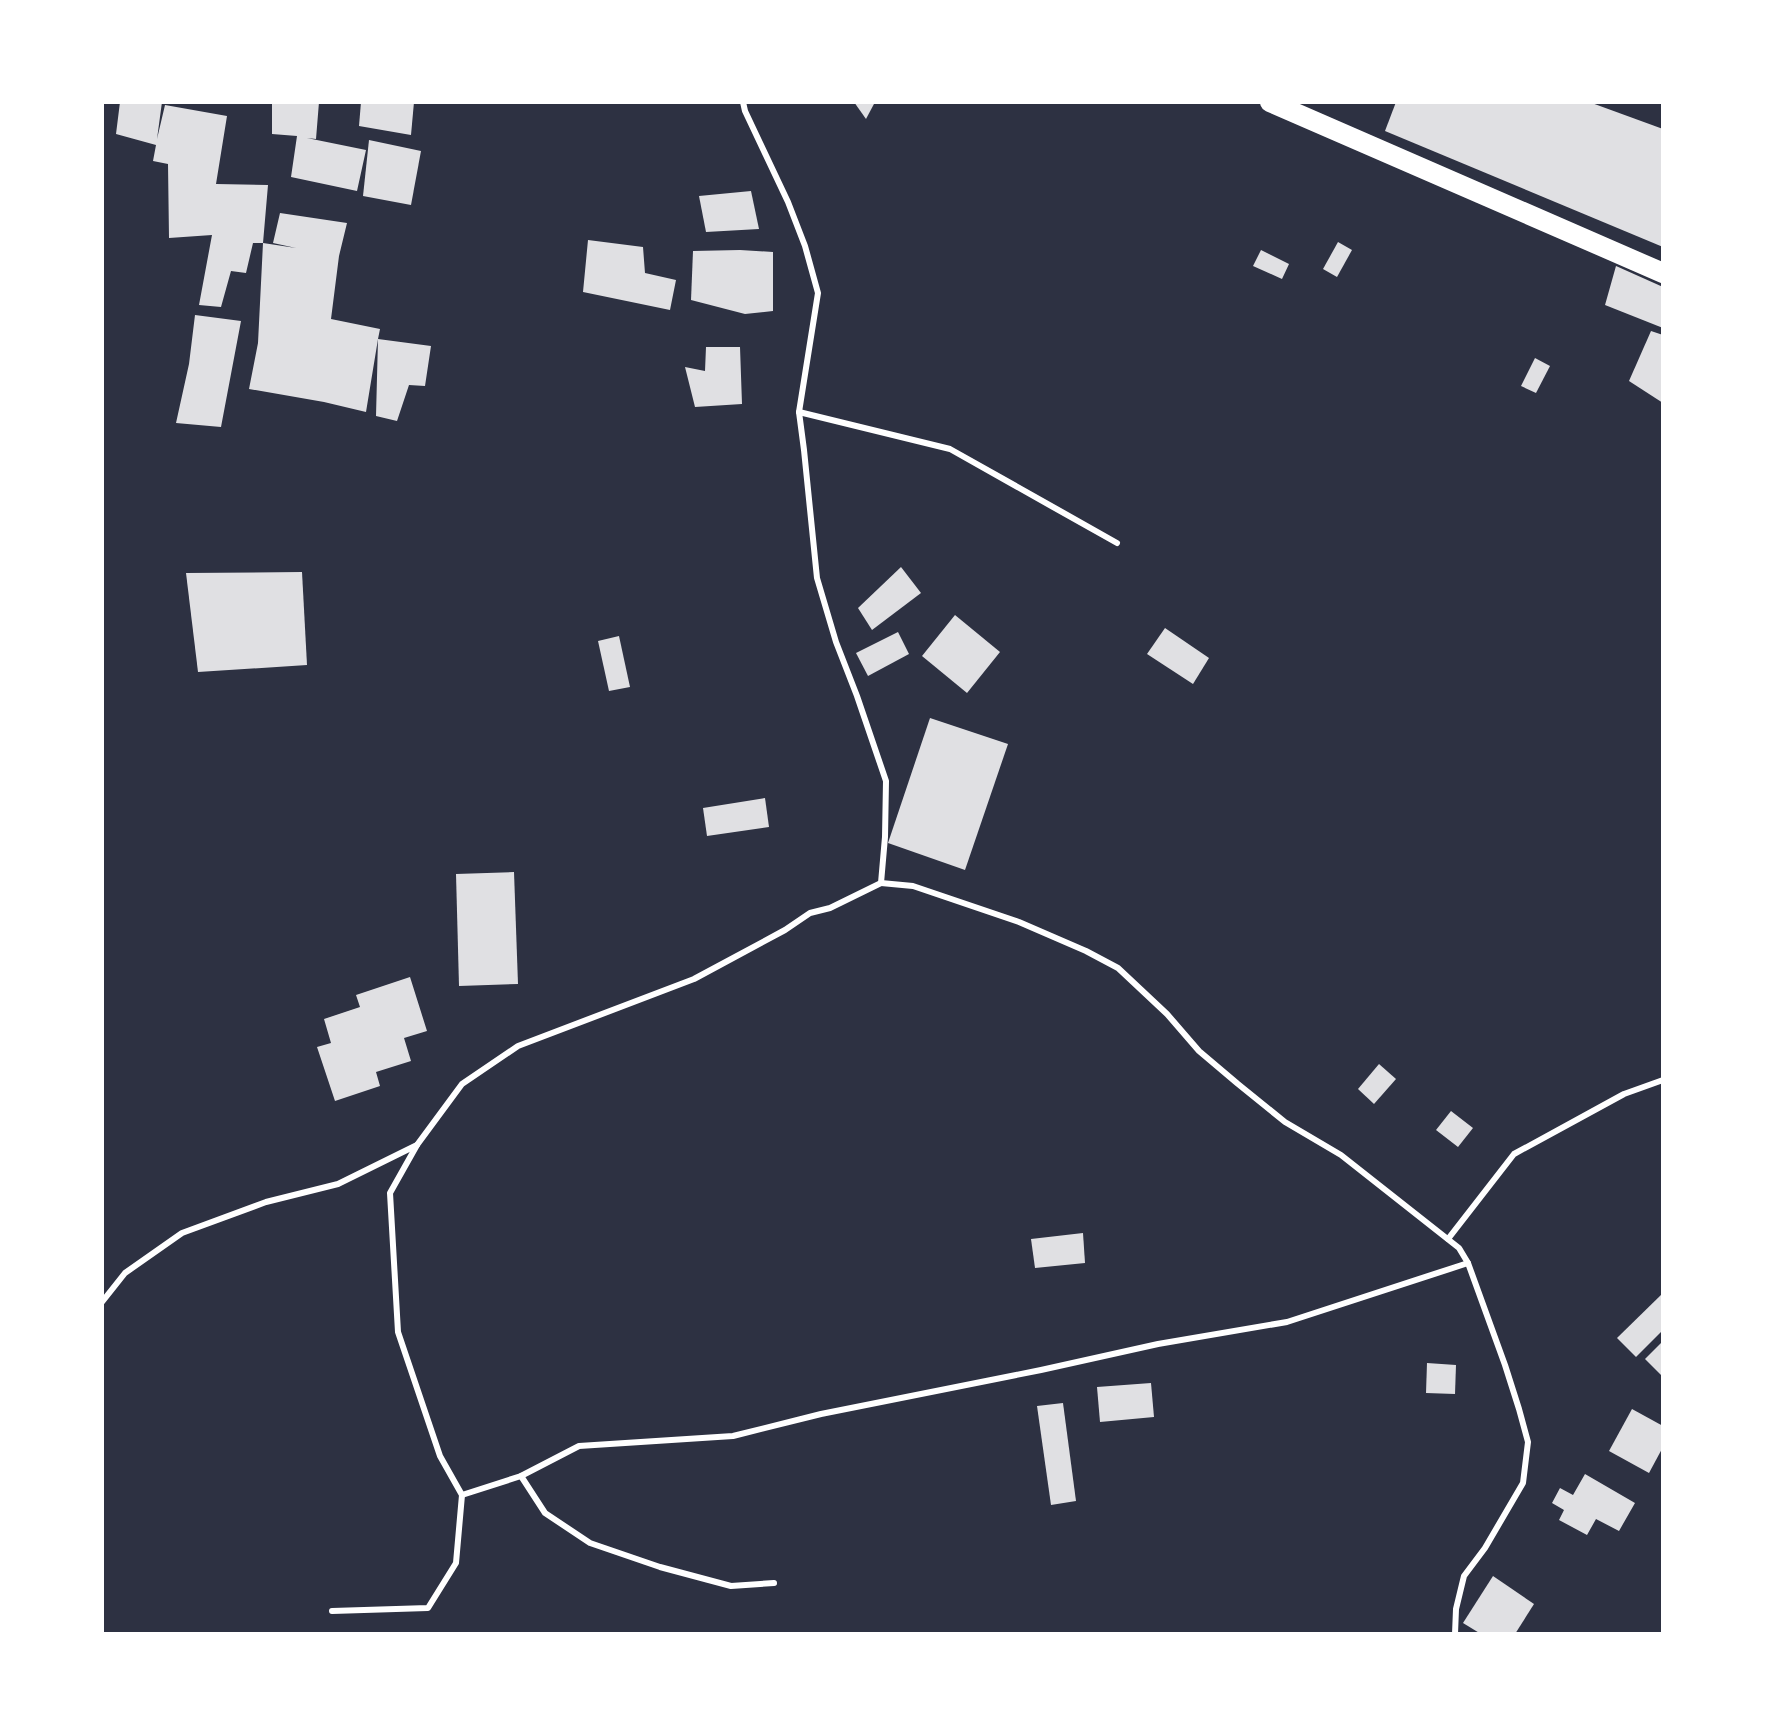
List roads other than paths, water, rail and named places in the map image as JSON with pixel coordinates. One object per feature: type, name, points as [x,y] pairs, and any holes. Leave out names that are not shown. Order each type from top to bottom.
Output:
[{"type":"main road","points":[[1270,102],[1663,273]]},
{"type":"lane","points":[[743,102],[788,202],[818,293],[799,412],[817,578],[836,642],[886,781],[881,883]]},
{"type":"lane","points":[[799,412],[950,449],[1117,543]]},
{"type":"lane","points":[[332,1611],[428,1608],[456,1563],[462,1495],[440,1456],[398,1332],[390,1193],[417,1145],[462,1084],[518,1046],[694,979],[785,930],[810,913],[830,908],[881,883],[913,886],[1019,922],[1118,968],[1167,1014],[1199,1051],[1238,1084],[1285,1122],[1341,1155],[1459,1248],[1468,1263],[1505,1365],[1528,1442],[1523,1483],[1485,1548],[1464,1576],[1456,1609],[1455,1634]]},
{"type":"lane","points":[[1448,1239],[1514,1154],[1624,1094],[1663,1080]]},
{"type":"lane","points":[[102,1302],[125,1273],[182,1233],[266,1202],[338,1184],[417,1145]]},
{"type":"lane","points":[[462,1495],[521,1476],[579,1446],[733,1436],[821,1414],[1158,1344],[1287,1322],[1468,1263]]},
{"type":"lane","points":[[521,1476],[545,1513],[590,1543],[660,1567],[731,1586],[774,1583]]}]
